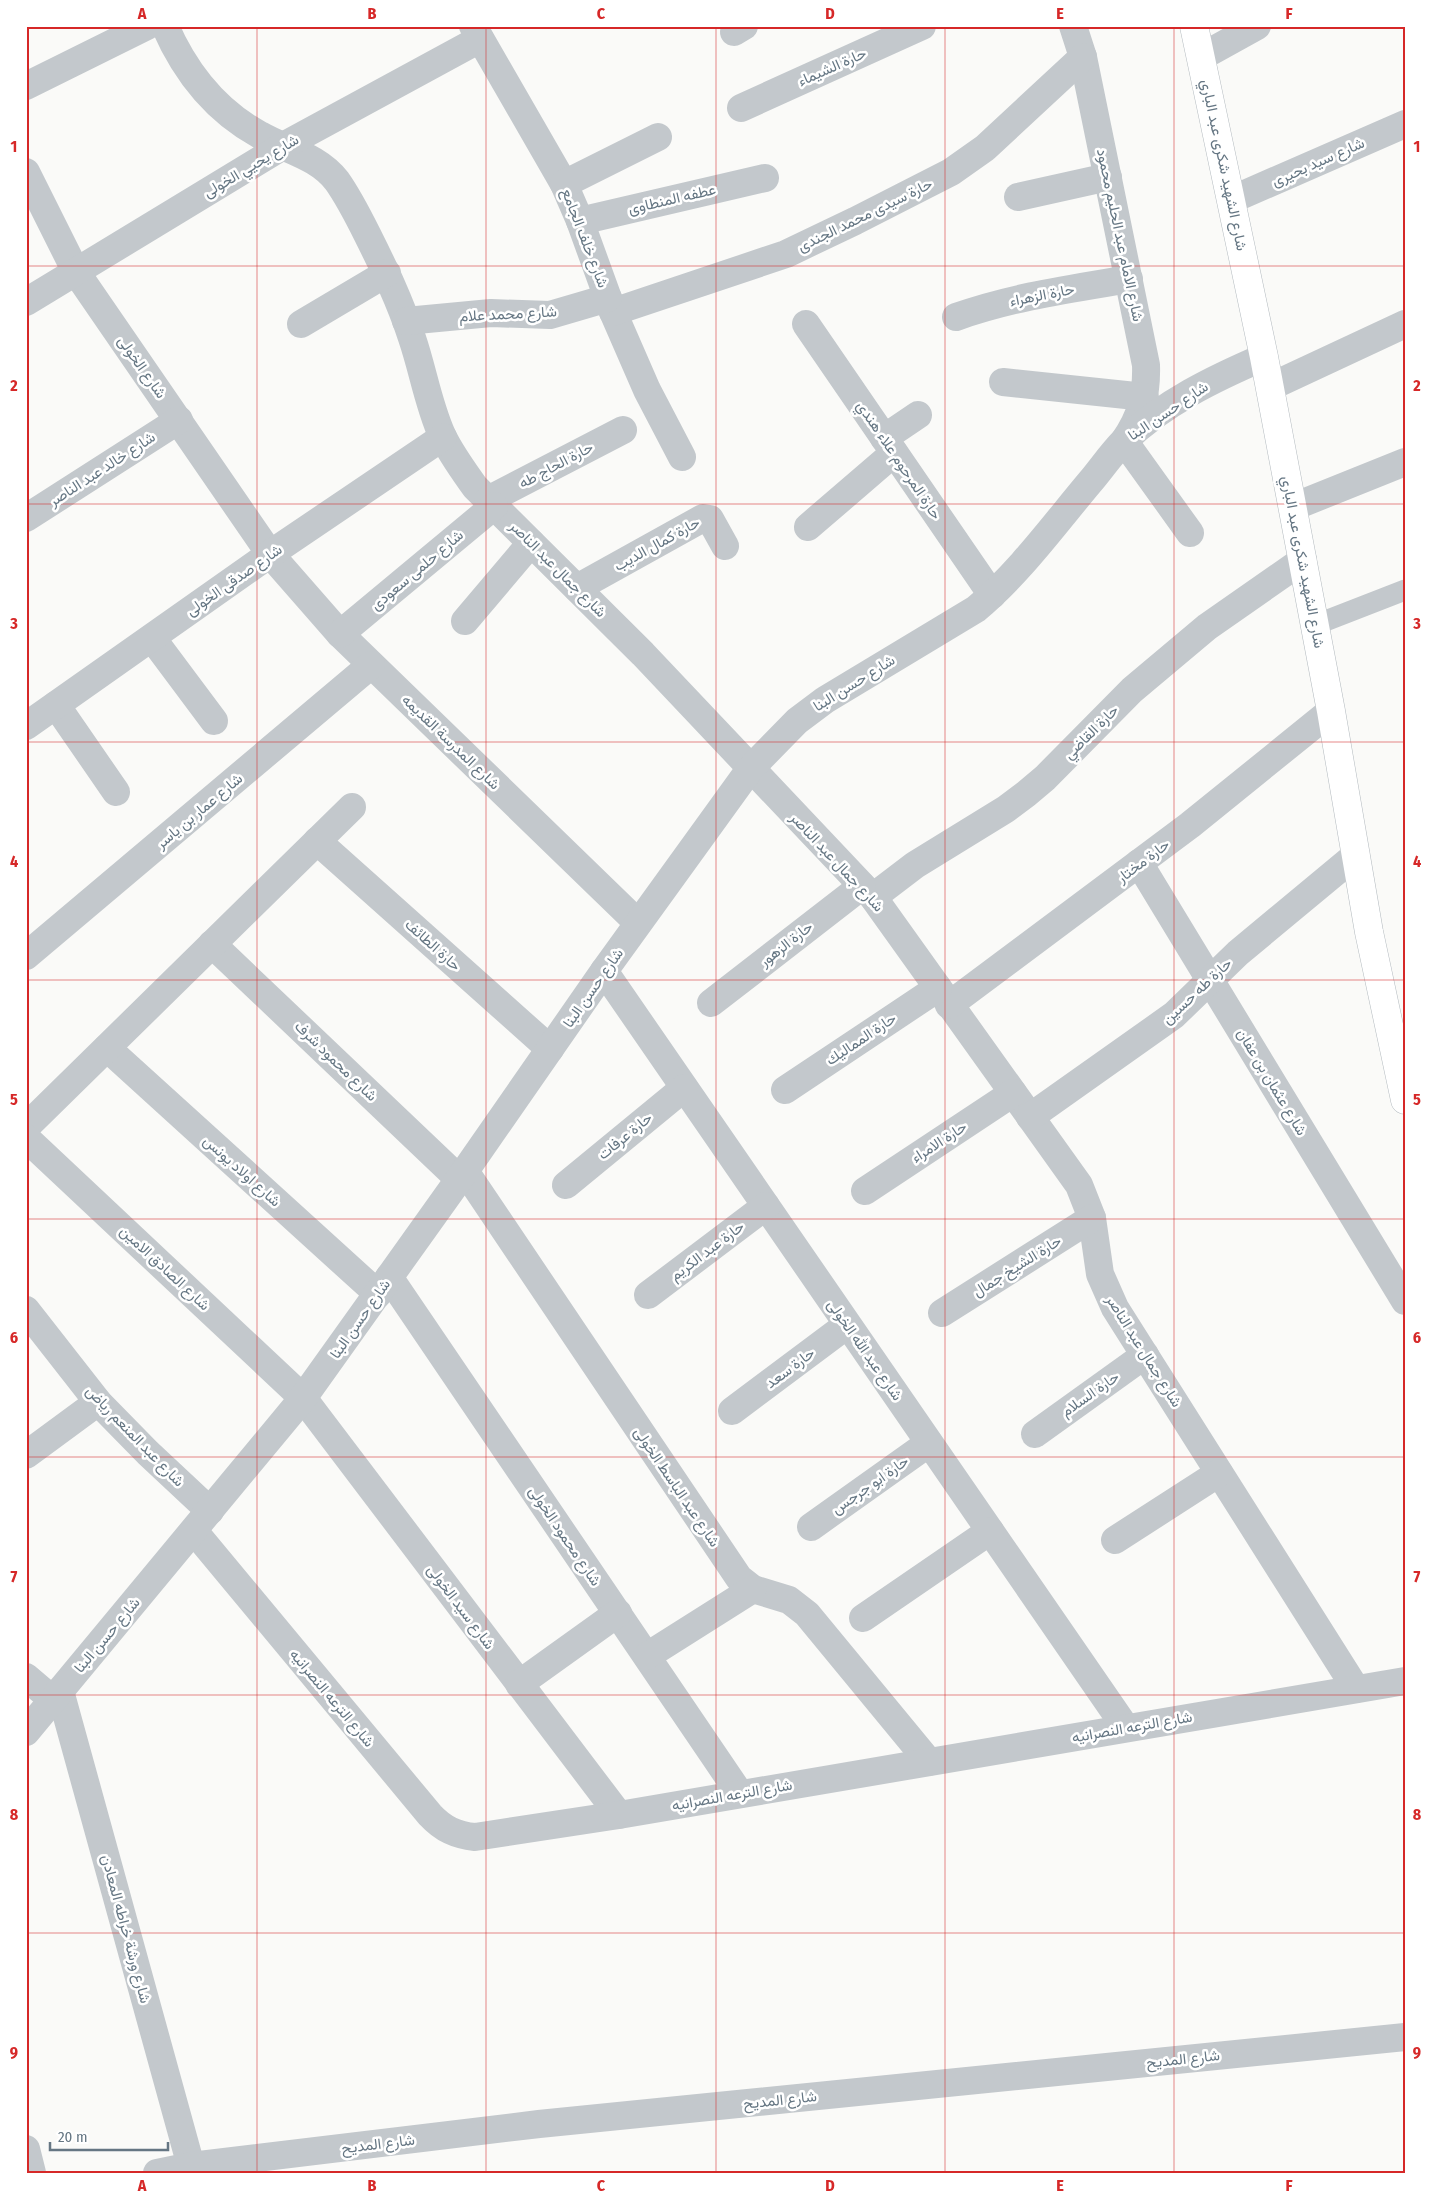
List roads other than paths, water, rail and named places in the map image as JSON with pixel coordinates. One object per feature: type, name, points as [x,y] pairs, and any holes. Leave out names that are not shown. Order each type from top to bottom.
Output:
[{"type":"main road","name":"شارع الشهيد شكرى عبد الباري","points":[[1194,26],[1270,387],[1331,710],[1356,855],[1395,1060],[1405,1100]]},
{"type":"street","points":[[26,86],[147,26]]},
{"type":"street","name":"شارع جمال عبد الناصر","points":[[165,26],[185,66],[218,105],[245,126],[303,154],[321,166],[336,180],[348,198],[387,273],[406,321],[432,410],[443,437],[457,462],[474,486],[643,654],[867,891],[1079,1185],[1092,1218],[1096,1255],[1106,1292],[1356,1689]]},
{"type":"street","name":"حارة الشيماء","points":[[741,108],[922,26]]},
{"type":"street","name":"شارع الامام عبد الحليم محمود","points":[[1073,26],[1083,57],[1146,365],[1145,397],[1141,413],[1124,441]]},
{"type":"street","points":[[1201,57],[1257,26]]},
{"type":"street","name":"شارع يحيي الخولى","points":[[26,302],[283,146],[477,33]]},
{"type":"street","name":"شارع خلف الجامع","points":[[477,33],[564,184],[580,221],[610,305],[647,390],[682,457]]},
{"type":"street","name":"حارة سيدى محمد الجندى","points":[[610,305],[786,254],[951,172],[985,148],[1083,57]]},
{"type":"street","name":"شارع سيد بحيرى","points":[[1231,200],[1405,124]]},
{"type":"street","points":[[564,184],[658,137]]},
{"type":"street","name":"شارع الخولى","points":[[26,172],[76,272],[270,554]]},
{"type":"street","points":[[1018,197],[1108,177]]},
{"type":"street","name":"عطفه المنطاوى","points":[[580,221],[765,178]]},
{"type":"street","points":[[301,324],[387,273]]},
{"type":"street","name":"حارة الزهراء","points":[[956,317],[988,305],[1024,297],[1129,279]]},
{"type":"street","name":"شارع محمد علام","points":[[406,321],[491,313],[550,315],[610,305]]},
{"type":"street","name":"حارة المرحوم علاء هندي","points":[[806,324],[992,595]]},
{"type":"street","points":[[1270,387],[1405,324]]},
{"type":"street","name":"شارع حسن البنا","points":[[26,1732],[303,1398],[604,971],[750,769],[796,721],[825,700],[976,609],[992,595],[1022,566],[1124,441],[1156,416],[1189,394],[1224,374],[1264,357]]},
{"type":"street","points":[[1003,382],[1145,397]]},
{"type":"street","points":[[808,527],[918,415]]},
{"type":"street","name":"شارع خالد عبد الناصر","points":[[26,518],[178,420]]},
{"type":"street","name":"حارة الحاج طه","points":[[491,503],[623,430]]},
{"type":"street","name":"شارع صدقى الخولى","points":[[26,726],[270,554],[443,437]]},
{"type":"street","points":[[1124,441],[1190,533]]},
{"type":"street","points":[[1293,507],[1405,462]]},
{"type":"street","name":"شارع حلمى سعودى","points":[[340,634],[491,503]]},
{"type":"street","name":"حارة كمال الديب","points":[[577,588],[703,518],[710,519],[725,546]]},
{"type":"street","points":[[465,620],[531,543]]},
{"type":"street","name":"شارع المدرسة القديمه","points":[[270,554],[340,634],[638,924]]},
{"type":"street","name":"حارة القاضي","points":[[867,891],[915,865],[1006,810],[1045,778],[1132,690],[1207,627],[1303,560]]},
{"type":"street","points":[[152,638],[214,722]]},
{"type":"street","name":"شارع عمار بن ياسر","points":[[26,956],[371,665]]},
{"type":"street","points":[[56,705],[116,792]]},
{"type":"street","name":"حارة مختار","points":[[943,996],[1139,863],[1190,825],[1331,710]]},
{"type":"street","points":[[26,1127],[352,806]]},
{"type":"street","name":"حارة الطائف","points":[[317,841],[550,1049]]},
{"type":"street","name":"حارة طه حسين","points":[[1030,1117],[1174,1015],[1238,953],[1356,855]]},
{"type":"street","name":"شارع عثمان بن عفان","points":[[1139,863],[1405,1301]]},
{"type":"street","name":"حارة الزهور","points":[[711,1003],[867,891]]},
{"type":"street","name":"شارع محمود شرف","points":[[212,944],[462,1175]]},
{"type":"street","name":"شارع عبد الله الخولى","points":[[604,971],[1126,1728]]},
{"type":"street","name":"حارة المماليك","points":[[785,1090],[943,996]]},
{"type":"street","name":"شارع اولاد يونس","points":[[107,1048],[383,1286]]},
{"type":"street","name":"حارة عرفات","points":[[566,1185],[684,1088]]},
{"type":"street","name":"حارة الامراء","points":[[865,1191],[1013,1093]]},
{"type":"street","name":"شارع الصادق الامين","points":[[26,1138],[303,1398]]},
{"type":"street","name":"شارع عبد الباسط الخولى","points":[[462,1175],[739,1578],[753,1589],[789,1600],[807,1614],[929,1762]]},
{"type":"street","name":"حارة عبد الكريم","points":[[648,1295],[766,1206]]},
{"type":"street","name":"حارة الشيخ جمال","points":[[942,1313],[1092,1218]]},
{"type":"street","name":"شارع محمود الخولى","points":[[383,1286],[618,1613],[740,1794]]},
{"type":"street","name":"شارع عبد المنعم رياض","points":[[26,1310],[98,1402],[148,1453],[202,1521]]},
{"type":"street","name":"حارة سعد","points":[[732,1411],[847,1325]]},
{"type":"street","name":"حارة السلام","points":[[1035,1434],[1145,1355]]},
{"type":"street","name":"شارع سيد الخولى","points":[[303,1398],[618,1815]]},
{"type":"street","points":[[26,1455],[98,1402]]},
{"type":"street","name":"حارة ابو جرجس","points":[[811,1527],[929,1443]]},
{"type":"street","points":[[1115,1540],[1219,1472]]},
{"type":"street","name":"شارع الترعه النصرانيه","points":[[202,1521],[439,1824],[462,1836],[475,1837],[618,1815],[1405,1681]]},
{"type":"street","points":[[863,1618],[990,1531]]},
{"type":"street","points":[[647,1656],[753,1589]]},
{"type":"street","points":[[519,1684],[618,1613]]},
{"type":"street","points":[[26,1677],[56,1696]]},
{"type":"street","name":"شارع ورشة خراطه المعادن","points":[[56,1696],[191,2166]]},
{"type":"street","name":"شارع المديح","points":[[157,2173],[191,2166],[539,2124],[1405,2037]]},
{"type":"street","points":[[26,2149],[32,2173]]},
{"type":"lane","points":[[1315,625],[1405,590]]}]
